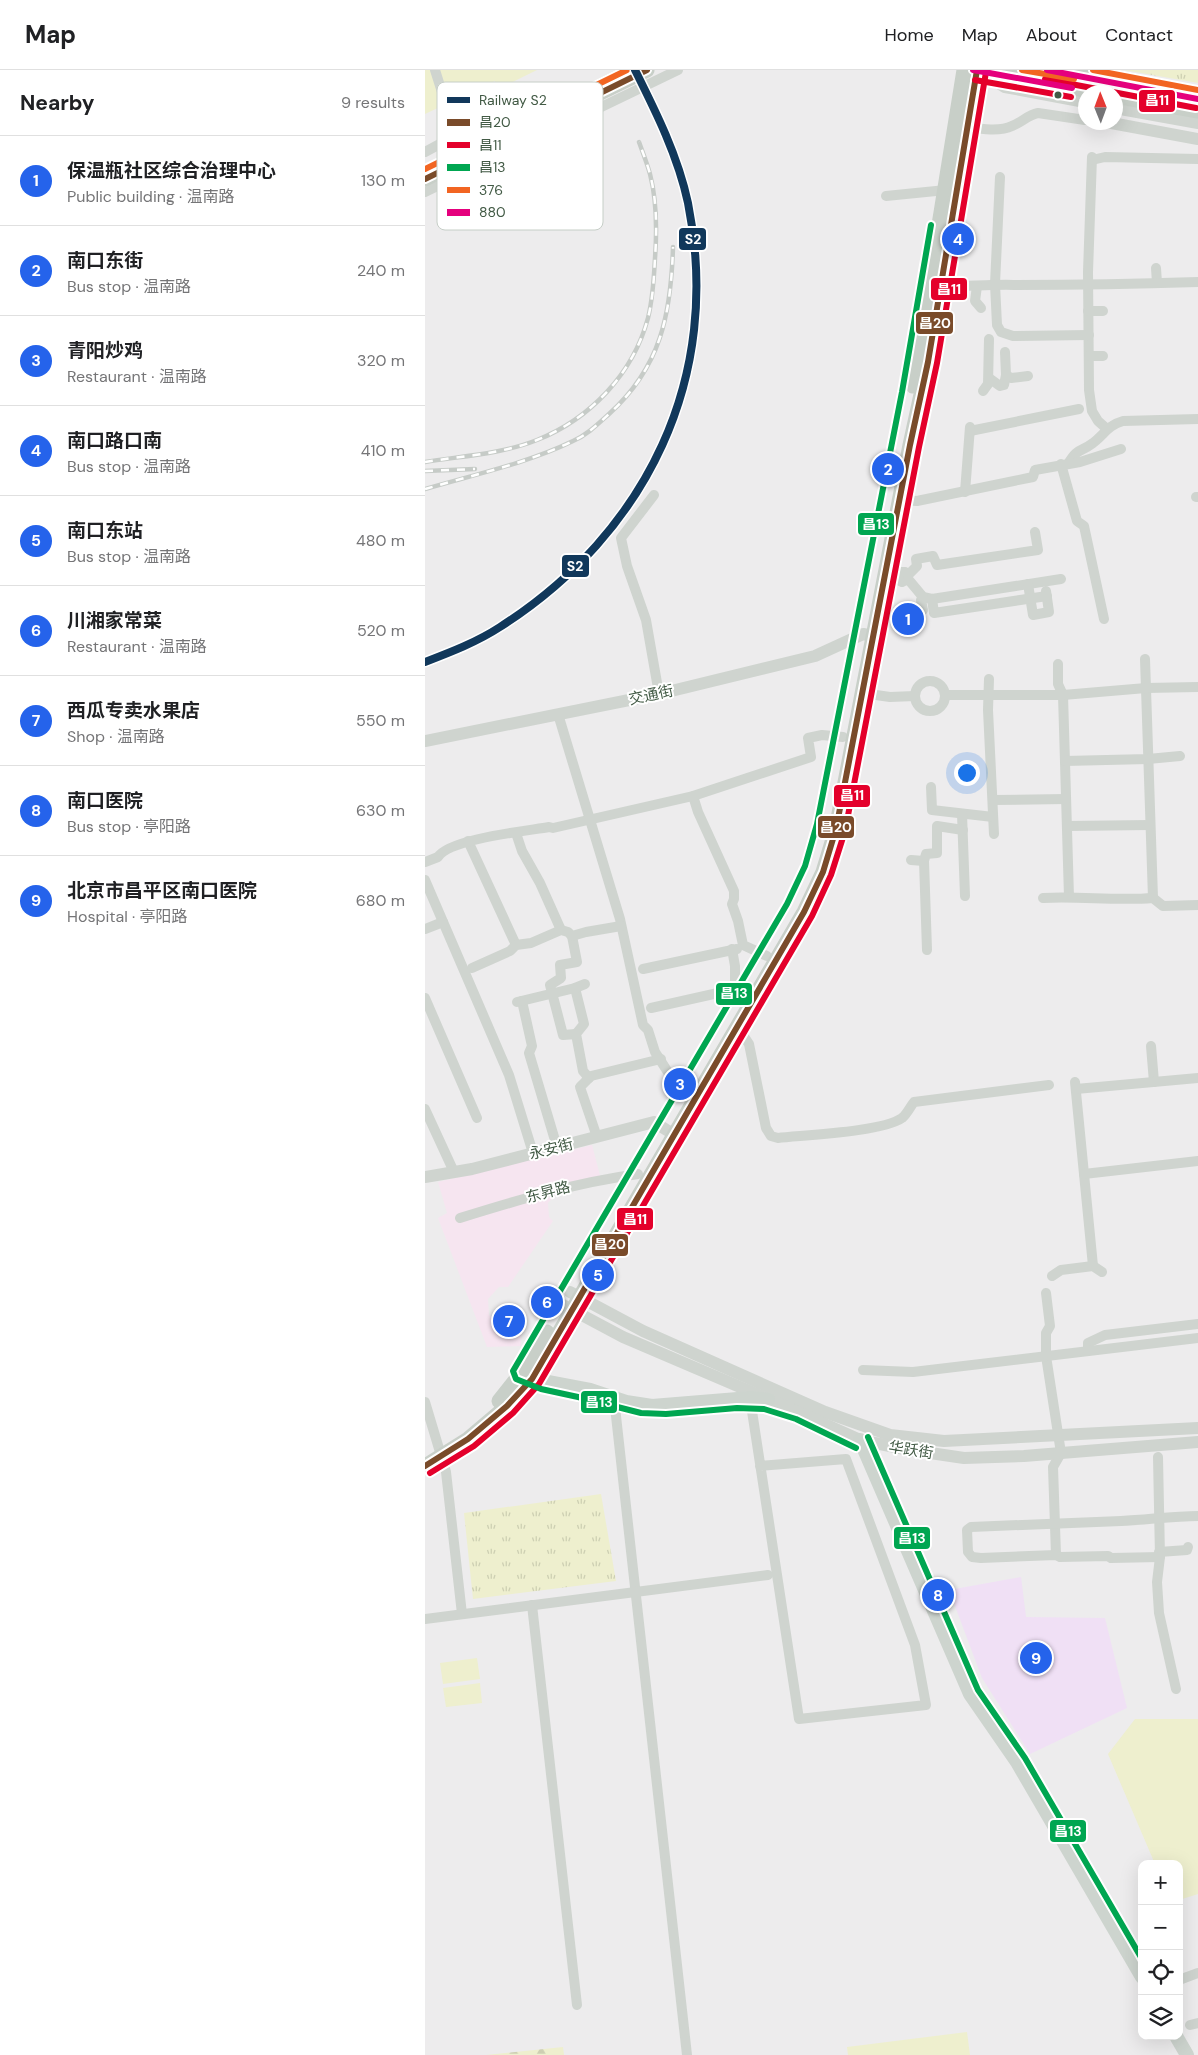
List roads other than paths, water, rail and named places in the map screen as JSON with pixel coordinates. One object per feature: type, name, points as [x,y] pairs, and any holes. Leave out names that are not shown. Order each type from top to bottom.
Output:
[{"type":"main road","points":[[603,92],[647,70]]},
{"type":"main road","points":[[973,70],[1078,89]]},
{"type":"main road","points":[[575,1294],[638,1174],[669,1131],[737,1026],[804,912],[823,872],[836,829],[862,693],[868,635],[900,575],[899,500],[928,362],[968,126],[973,70]]},
{"type":"main road","points":[[425,1466],[527,1375],[669,1131],[684,1097],[795,908],[813,868],[826,826],[843,737],[868,635],[945,190],[973,70]]},
{"type":"main road","points":[[1047,70],[1198,99]]},
{"type":"main road","points":[[1123,97],[1198,111]]},
{"type":"main road","points":[[425,179],[437,173]]},
{"type":"main road","points":[[527,1375],[590,1390],[626,1402],[652,1406],[750,1398],[768,1400]]},
{"type":"main road","points":[[860,1440],[971,1694],[1017,1762],[1138,1970]]},
{"type":"main road","points":[[425,1455],[440,1451]]},
{"type":"main road","points":[[1178,2040],[1185,2054]]},
{"type":"street","points":[[435,70],[439,82]]},
{"type":"street","points":[[603,82],[627,70]]},
{"type":"street","points":[[603,106],[678,70]]},
{"type":"street","points":[[973,70],[1005,87],[1078,101]]},
{"type":"street","points":[[1088,70],[1198,92]]},
{"type":"street","points":[[1123,109],[1198,123]]},
{"type":"street","points":[[968,126],[985,129],[1011,127],[1031,114],[1038,112],[1078,119]]},
{"type":"street","points":[[1123,125],[1198,139]]},
{"type":"street","points":[[425,152],[437,146]]},
{"type":"street","points":[[1107,429],[1098,421],[1092,410],[1089,356],[1088,285],[1092,159],[1105,157],[1198,159]]},
{"type":"street","points":[[425,170],[437,164]]},
{"type":"street","points":[[1000,177],[995,284],[997,325],[1001,332],[1013,336],[1089,335]]},
{"type":"street","points":[[425,192],[437,186]]},
{"type":"street","points":[[886,196],[945,190]]},
{"type":"street","points":[[1156,268],[1157,283]]},
{"type":"street","points":[[941,284],[961,287],[995,284],[1088,285],[1198,282]]},
{"type":"street","points":[[977,286],[975,301],[981,308]]},
{"type":"street","points":[[1088,311],[1103,311]]},
{"type":"street","points":[[983,391],[988,384],[989,378],[987,339],[995,339],[1001,332]]},
{"type":"street","points":[[989,378],[1000,386],[1005,385],[1005,352]]},
{"type":"street","points":[[1089,356],[1103,356]]},
{"type":"street","points":[[1006,376],[1011,378],[1028,376]]},
{"type":"street","points":[[965,492],[969,463],[967,454],[970,429],[1005,419],[1072,408]]},
{"type":"street","points":[[1065,464],[1077,451],[1093,444],[1114,424],[1198,419]]},
{"type":"street","points":[[899,500],[917,501],[1033,478],[1035,470],[1080,462],[1121,449]]},
{"type":"street","points":[[1065,464],[1077,522],[1084,526],[1104,620]]},
{"type":"street","points":[[654,494],[621,538],[627,566],[646,620],[659,694]]},
{"type":"street","points":[[1035,532],[1038,550],[937,565],[933,556],[916,559],[917,566],[900,575],[927,598],[934,613],[1047,596]]},
{"type":"street","points":[[923,610],[921,600],[927,598],[1061,579]]},
{"type":"street","points":[[1028,584],[1033,615],[1049,612],[1045,581]]},
{"type":"street","name":"交通街","points":[[425,742],[659,694],[815,656],[868,635]]},
{"type":"street","points":[[1145,659],[1153,898]]},
{"type":"street","points":[[1057,664],[1058,684],[1063,695],[1069,897]]},
{"type":"street","points":[[989,679],[994,834]]},
{"type":"street","points":[[927,681],[932,681],[941,686],[945,695],[942,704],[930,710],[925,710],[918,704],[915,696],[918,686],[927,681]]},
{"type":"street","points":[[945,695],[1063,695],[1146,688],[1198,687]]},
{"type":"street","points":[[862,693],[890,697],[915,696]]},
{"type":"street","points":[[558,714],[621,926],[643,1025],[648,1030],[655,1052],[661,1058],[684,1097]]},
{"type":"street","points":[[425,862],[438,857],[441,852],[468,841],[549,827],[553,828],[693,796],[811,757],[808,738],[822,735],[843,737]]},
{"type":"street","points":[[1065,761],[1148,759],[1180,756]]},
{"type":"street","points":[[931,788],[932,810],[993,817]]},
{"type":"street","points":[[693,796],[698,812],[734,891],[732,904],[743,945]]},
{"type":"street","points":[[993,800],[1066,799]]},
{"type":"street","points":[[962,814],[965,896]]},
{"type":"street","points":[[1067,826],[1150,825]]},
{"type":"street","points":[[927,950],[924,861],[926,854],[937,853],[937,826],[963,830]]},
{"type":"street","points":[[515,833],[522,851],[541,883],[561,930]]},
{"type":"street","points":[[468,841],[516,944]]},
{"type":"street","points":[[911,860],[924,861]]},
{"type":"street","points":[[425,880],[509,1076],[533,1153]]},
{"type":"street","points":[[1043,898],[1069,897],[1124,900],[1153,898],[1163,906],[1198,905]]},
{"type":"street","points":[[425,929],[443,922]]},
{"type":"street","points":[[572,936],[621,926]]},
{"type":"street","points":[[472,968],[510,951],[516,944],[531,942],[561,930],[568,932],[572,936],[577,962],[560,965],[561,978],[551,985],[563,1035],[576,1034],[584,1024],[575,988]]},
{"type":"street","points":[[743,945],[767,956]]},
{"type":"street","points":[[643,969],[732,949],[740,949],[743,945]]},
{"type":"street","points":[[651,1008],[718,992],[735,985],[735,966],[732,949]]},
{"type":"street","points":[[557,1147],[529,1052],[532,1046],[520,1002],[585,984]]},
{"type":"street","points":[[718,992],[720,998],[726,1000]]},
{"type":"street","points":[[425,998],[477,1118]]},
{"type":"street","points":[[737,1026],[749,1044],[766,1128],[771,1136],[778,1138],[819,1133],[829,1134],[891,1124],[904,1117],[914,1102],[1049,1084]]},
{"type":"street","points":[[576,1034],[583,1071],[589,1078]]},
{"type":"street","points":[[1151,1046],[1154,1082]]},
{"type":"street","points":[[597,1137],[580,1087],[591,1076],[661,1058]]},
{"type":"street","points":[[1052,1276],[1061,1270],[1098,1269],[1084,1174],[1075,1086],[1198,1078]]},
{"type":"street","points":[[425,1109],[454,1172]]},
{"type":"street","name":"永安街","points":[[425,1178],[654,1122],[669,1131]]},
{"type":"street","points":[[1084,1174],[1198,1161]]},
{"type":"street","name":"东昇路","points":[[460,1218],[544,1192],[595,1180],[638,1174]]},
{"type":"street","points":[[1046,1293],[1050,1326],[1046,1333],[1046,1356],[1061,1453],[1053,1467],[1056,1555]]},
{"type":"street","name":"华跃街","points":[[575,1294],[643,1331],[825,1412],[890,1434],[944,1441],[1198,1428]]},
{"type":"street","name":"华跃街","points":[[567,1308],[623,1337],[860,1440],[963,1458],[1024,1456],[1198,1442]]},
{"type":"street","points":[[1088,1351],[1088,1343],[1105,1335],[1198,1324]]},
{"type":"street","points":[[863,1370],[913,1372],[1198,1338]]},
{"type":"street","points":[[614,1398],[687,2055]]},
{"type":"street","points":[[750,1398],[760,1466],[799,1719],[926,1705],[915,1645],[846,1459],[760,1466]]},
{"type":"street","points":[[425,1402],[446,1472],[462,1614]]},
{"type":"street","points":[[1158,1457],[1159,1554],[1157,1582],[1159,1613],[1175,1689]]},
{"type":"street","points":[[1188,1547],[1187,1550],[1159,1554],[1111,1558],[1108,1556],[1060,1557],[1056,1555],[981,1558],[972,1557],[968,1552],[967,1530],[971,1527],[1158,1519],[1166,1516],[1198,1516]]},
{"type":"street","points":[[425,1619],[768,1575]]},
{"type":"street","points":[[532,1605],[577,2005]]},
{"type":"street","points":[[1183,1979],[1198,1973]]},
{"type":"railway","points":[[425,462],[496,452],[537,440],[575,420],[607,392],[620,376],[632,358],[641,338],[650,310],[654,280],[655,205],[650,174],[639,142]]},
{"type":"railway","points":[[425,489],[500,468],[556,449],[583,436],[609,414],[627,396],[641,377],[652,358],[660,338],[666,317],[673,247]]},
{"type":"railway","points":[[425,471],[475,469]]},
{"type":"rail line","name":"S2","points":[[425,662],[473,642],[500,627],[552,589],[596,546],[633,497],[662,445],[683,389],[694,329],[696,267],[688,203],[672,151],[635,70]]},
{"type":"place","name":"南口路口南","points":[[958,239]]},
{"type":"place","name":"南口东街","points":[[888,469]]},
{"type":"place","name":"保温瓶社区综合治理中心","points":[[908,619]]},
{"type":"place","name":"青阳炒鸡","points":[[680,1084]]},
{"type":"place","name":"南口东站","points":[[598,1275]]},
{"type":"place","name":"川湘家常菜","points":[[547,1302]]},
{"type":"place","name":"西瓜专卖水果店","points":[[509,1321]]},
{"type":"place","name":"南口医院","points":[[938,1595]]},
{"type":"place","name":"北京市昌平区南口医院","points":[[1036,1658]]}]
